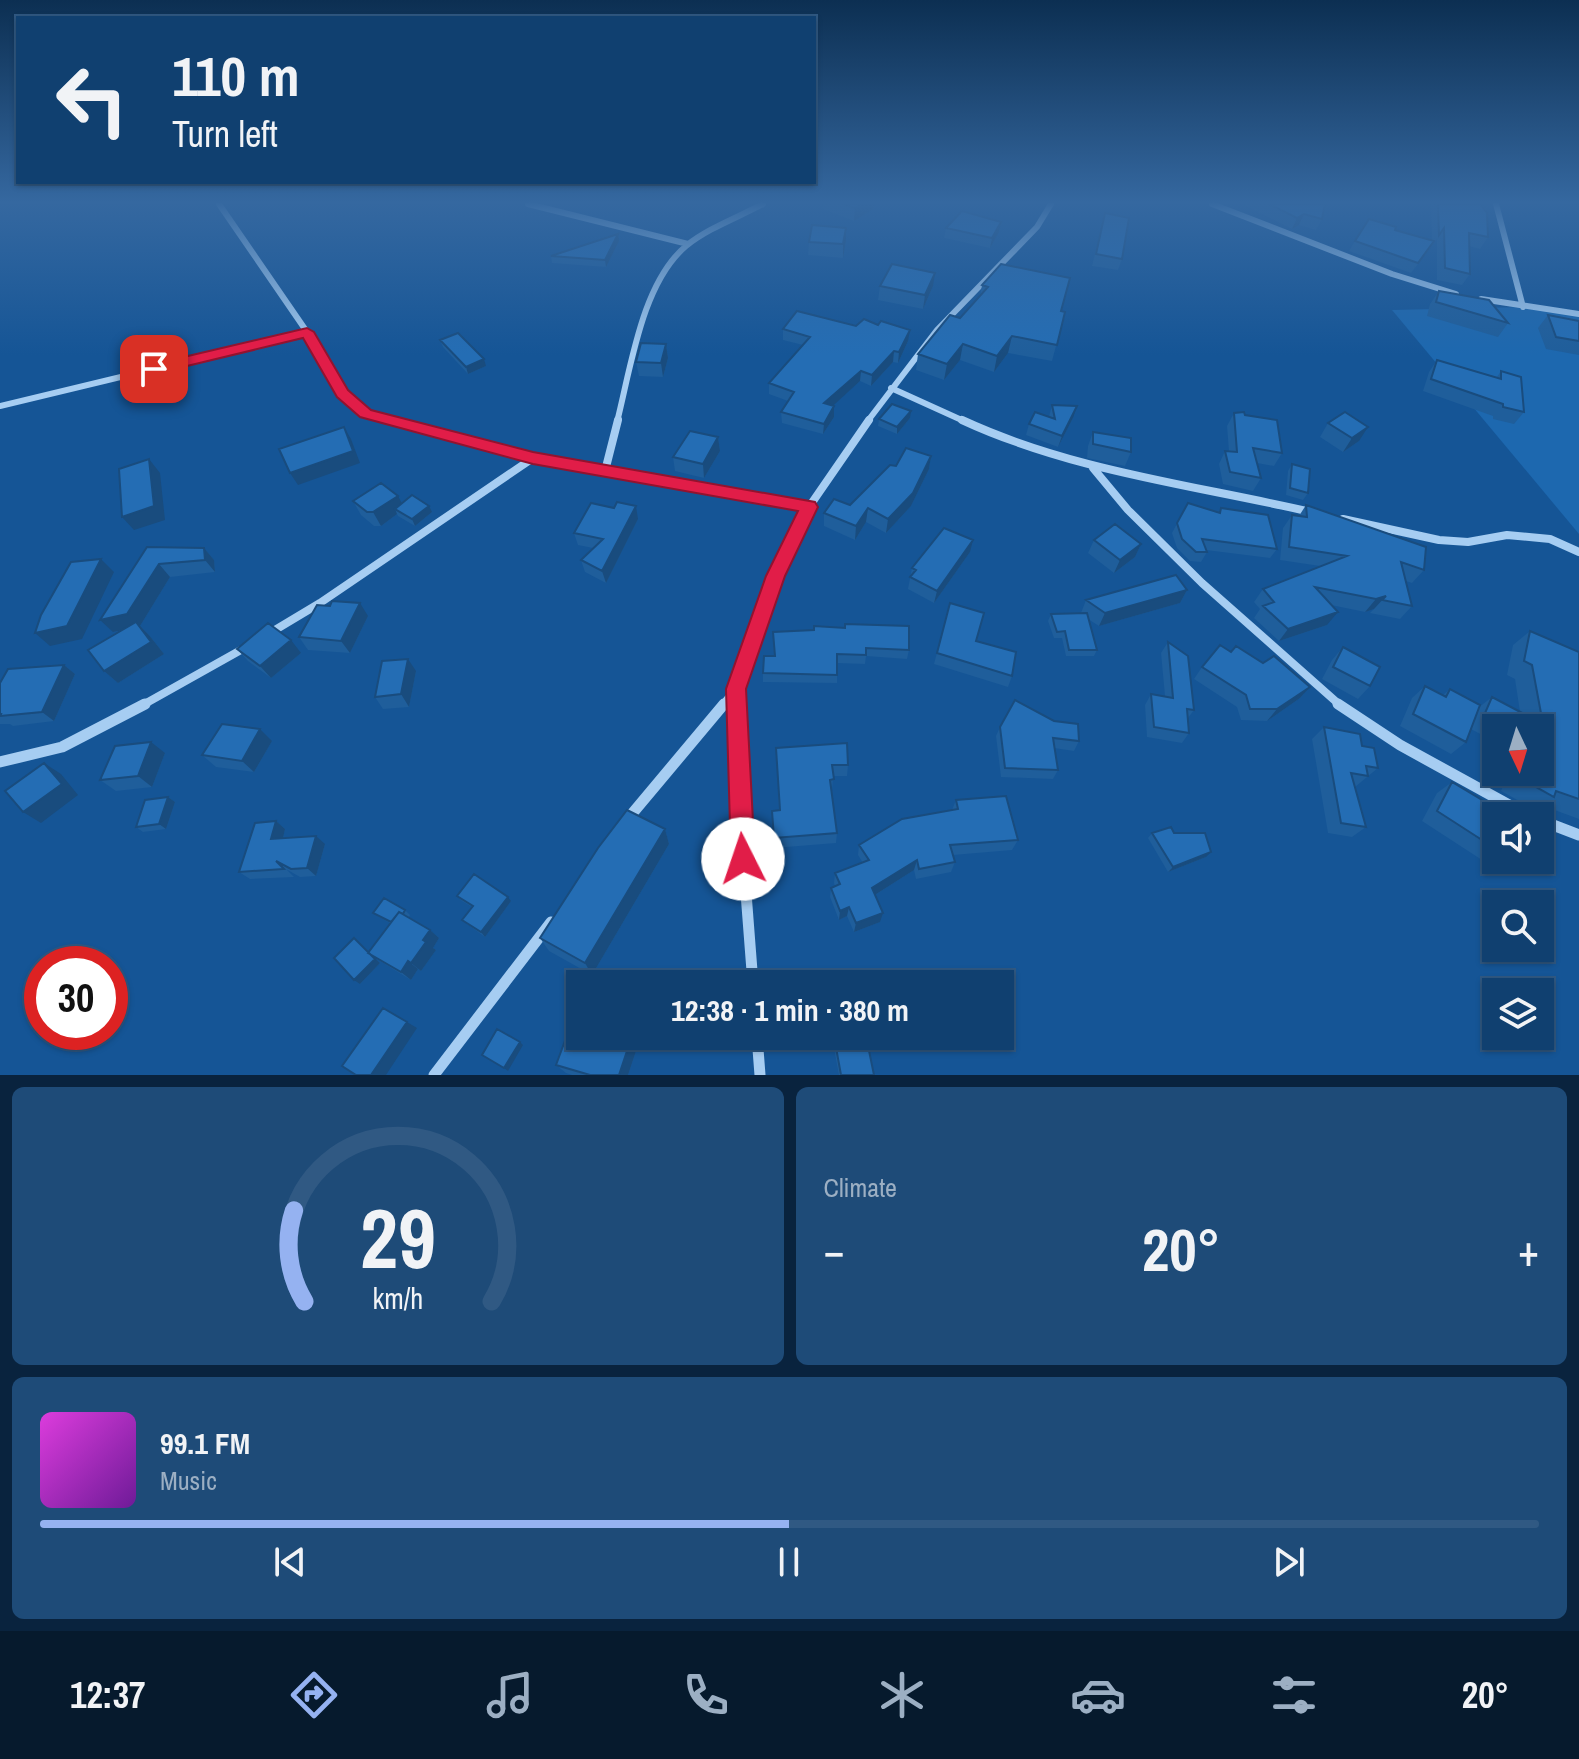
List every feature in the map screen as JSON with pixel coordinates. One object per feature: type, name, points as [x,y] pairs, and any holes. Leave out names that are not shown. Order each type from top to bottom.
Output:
[{"type":"street","points":[[253,254],[307,332],[343,393],[365,414],[533,458],[809,507]]},
{"type":"street","points":[[605,471],[653,291],[663,269],[678,254]]},
{"type":"street","points":[[618,832],[736,689],[775,576],[809,507],[891,388],[937,330],[1011,254]]},
{"type":"street","points":[[1341,254],[1461,295]]},
{"type":"street","points":[[1509,254],[1523,307]]},
{"type":"street","points":[[1477,298],[1579,314]]},
{"type":"street","points":[[0,406],[307,332]]},
{"type":"street","points":[[891,388],[983,430],[1093,467],[1212,489],[1316,513]]},
{"type":"street","points":[[0,762],[62,747],[181,685],[320,603],[533,458]]},
{"type":"street","points":[[1093,467],[1128,510],[1202,583],[1328,697],[1400,745],[1504,802]]},
{"type":"street","points":[[1330,516],[1439,540],[1468,542],[1507,535],[1550,539],[1579,552]]},
{"type":"street","points":[[736,689],[741,828],[752,970]]},
{"type":"street","points":[[1554,825],[1579,835]]},
{"type":"street","points":[[434,1075],[563,906]]},
{"type":"street","points":[[758,1050],[760,1075]]},
{"type":"shaded area","points":[[1523,307],[1579,314],[1579,534],[1392,310]]},
{"type":"building","points":[[557,254],[608,254],[605,260],[551,256]]},
{"type":"building","points":[[1097,254],[1123,254],[1122,259]]},
{"type":"building","points":[[1393,254],[1424,254],[1418,263]]},
{"type":"building","points":[[1445,254],[1470,254],[1470,274],[1445,268]]},
{"type":"building","points":[[892,264],[935,273],[925,295],[880,286]]},
{"type":"building","points":[[1001,264],[1070,278],[1061,311],[1065,312],[1057,345],[1012,336],[997,356],[963,344],[947,364],[918,354],[950,315],[960,318],[988,287],[982,285]]},
{"type":"building","points":[[1439,291],[1489,300],[1508,323],[1436,302]]},
{"type":"building","points":[[797,311],[856,326],[864,319],[878,325],[881,321],[910,330],[899,352],[894,351],[872,375],[861,371],[824,403],[834,406],[824,424],[781,412],[794,392],[769,383],[810,337],[783,329]]},
{"type":"building","points":[[1548,315],[1579,321],[1579,341],[1556,337]]},
{"type":"building","points":[[458,333],[484,359],[466,367],[440,340]]},
{"type":"building","points":[[641,343],[666,344],[661,363],[636,362]]},
{"type":"building","points":[[1437,360],[1501,379],[1501,371],[1521,377],[1524,412],[1431,379]]},
{"type":"building","points":[[892,404],[911,411],[897,427],[879,419]]},
{"type":"building","points":[[1052,405],[1077,406],[1062,436],[1029,424],[1035,412],[1055,419]]},
{"type":"building","points":[[1244,412],[1245,415],[1277,420],[1282,453],[1253,448],[1261,478],[1230,472],[1225,451],[1237,452],[1234,413]]},
{"type":"building","points":[[1345,412],[1368,427],[1352,438],[1328,423]]},
{"type":"building","points":[[344,427],[353,451],[290,473],[279,449]]},
{"type":"building","points":[[690,431],[718,437],[703,464],[673,457]]},
{"type":"building","points":[[1093,432],[1131,438],[1131,452],[1093,444]]},
{"type":"building","points":[[906,448],[931,456],[913,493],[888,519],[868,508],[856,526],[824,513],[834,499],[850,505],[890,465],[896,466]]},
{"type":"building","points":[[149,459],[154,506],[122,517],[119,469]]},
{"type":"building","points":[[1292,464],[1310,469],[1308,493],[1290,488]]},
{"type":"building","points":[[381,483],[398,496],[373,512],[367,512],[353,501]]},
{"type":"building","points":[[412,495],[429,506],[412,519],[395,509]]},
{"type":"building","points":[[617,502],[636,506],[602,571],[581,560],[603,539],[574,533],[591,503],[614,508]]},
{"type":"building","points":[[1188,503],[1220,513],[1221,508],[1268,515],[1277,549],[1202,539],[1207,552],[1196,552],[1182,539],[1177,523]]},
{"type":"building","points":[[1306,505],[1426,547],[1424,570],[1401,562],[1412,606],[1382,600],[1386,596],[1376,599],[1315,587],[1338,612],[1288,629],[1263,606],[1274,602],[1263,589],[1347,556],[1289,547],[1292,515],[1307,517]]},
{"type":"building","points":[[1115,524],[1141,544],[1120,560],[1094,540]]},
{"type":"building","points":[[944,528],[973,540],[937,591],[910,577],[916,570],[912,568]]},
{"type":"building","points":[[147,547],[204,548],[205,560],[159,564],[127,614],[100,620]]},
{"type":"building","points":[[101,559],[67,626],[35,633],[41,615],[71,562]]},
{"type":"building","points":[[1176,575],[1187,590],[1105,613],[1086,600]]},
{"type":"building","points":[[332,601],[360,603],[341,641],[299,637],[317,605],[330,606]]},
{"type":"building","points":[[950,603],[984,613],[976,641],[1016,652],[1012,676],[937,653]]},
{"type":"building","points":[[1087,613],[1097,650],[1069,650],[1065,631],[1057,632],[1051,614]]},
{"type":"building","points":[[136,622],[151,642],[104,671],[88,650]]},
{"type":"building","points":[[268,623],[291,640],[260,666],[237,649]]},
{"type":"building","points":[[845,624],[909,626],[909,650],[866,648],[866,655],[837,654],[837,675],[763,673],[764,656],[775,656],[773,632],[814,630],[814,626],[845,628]]},
{"type":"building","points":[[1530,631],[1579,652],[1579,799],[1556,791],[1554,797],[1534,786],[1554,786],[1554,714],[1541,714],[1532,665],[1524,661]]},
{"type":"building","points":[[1168,642],[1188,656],[1194,710],[1187,709],[1189,733],[1154,727],[1151,694],[1173,698]]},
{"type":"building","points":[[1220,645],[1231,652],[1236,646],[1263,663],[1274,656],[1310,687],[1277,709],[1250,709],[1246,695],[1202,667]]},
{"type":"building","points":[[1343,647],[1380,667],[1370,686],[1333,667]]},
{"type":"building","points":[[408,659],[401,694],[375,697],[382,661]]},
{"type":"building","points":[[64,665],[42,712],[0,716],[0,683],[8,669]]},
{"type":"building","points":[[1425,686],[1446,697],[1450,689],[1480,705],[1466,742],[1413,714]]},
{"type":"building","points":[[1492,697],[1524,714],[1487,714]]},
{"type":"building","points":[[1015,700],[1054,721],[1078,724],[1079,741],[1053,738],[1058,770],[1005,768],[1000,727]]},
{"type":"building","points":[[222,724],[260,729],[242,761],[202,755]]},
{"type":"building","points":[[1324,727],[1360,734],[1362,746],[1374,748],[1378,768],[1366,766],[1368,776],[1351,773],[1366,827],[1341,823]]},
{"type":"building","points":[[151,742],[138,776],[100,780],[115,746]]},
{"type":"building","points":[[847,743],[848,765],[832,765],[834,779],[830,780],[837,833],[774,838],[772,811],[780,810],[776,748]]},
{"type":"building","points":[[44,763],[62,784],[23,812],[5,791]]},
{"type":"building","points":[[1452,782],[1485,802],[1482,802],[1482,840],[1437,811]]},
{"type":"building","points":[[1006,796],[1018,840],[950,845],[955,862],[919,869],[917,860],[872,888],[883,913],[856,923],[849,907],[840,911],[831,888],[840,884],[835,873],[869,860],[859,845],[902,819],[958,809],[956,800]]},
{"type":"building","points":[[168,797],[159,824],[136,827],[145,800]]},
{"type":"building","points":[[627,810],[665,829],[585,963],[540,938],[598,848]]},
{"type":"building","points":[[276,821],[271,839],[316,836],[307,868],[291,869],[276,861],[284,869],[239,872],[255,823]]},
{"type":"building","points":[[1171,827],[1174,833],[1205,833],[1211,852],[1173,867],[1152,833]]},
{"type":"building","points":[[474,874],[508,897],[481,932],[462,920],[473,906],[457,896]]},
{"type":"building","points":[[384,898],[405,910],[391,922],[373,913]]},
{"type":"building","points":[[399,912],[430,930],[423,940],[426,942],[401,972],[368,953]]},
{"type":"building","points":[[354,938],[375,959],[354,980],[334,958]]},
{"type":"building","points":[[383,1008],[407,1022],[371,1075],[356,1075],[342,1066]]},
{"type":"building","points":[[497,1029],[520,1042],[504,1068],[482,1055]]},
{"type":"building","points":[[566,1038],[566,1050],[627,1050],[619,1075],[590,1075],[556,1065]]},
{"type":"building","points":[[836,1050],[869,1050],[874,1075],[841,1075]]},
{"type":"route","points":[[154,369],[307,332],[343,393],[365,414],[533,458],[809,507],[775,576],[736,689],[743,859]]}]
